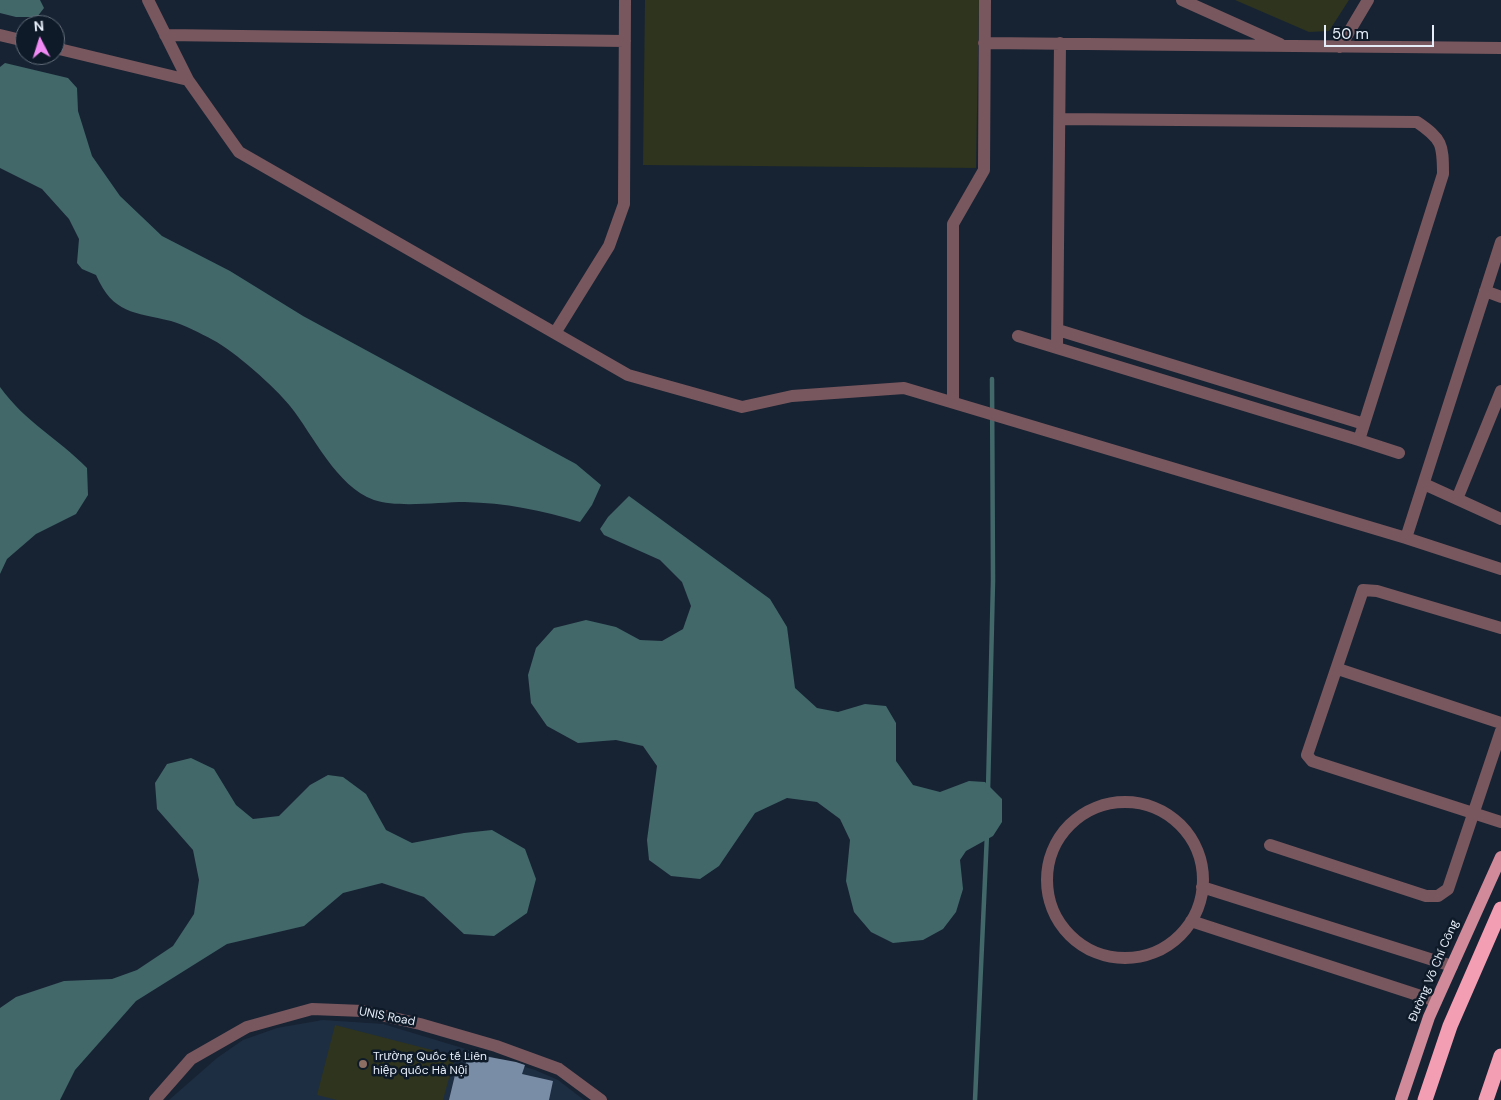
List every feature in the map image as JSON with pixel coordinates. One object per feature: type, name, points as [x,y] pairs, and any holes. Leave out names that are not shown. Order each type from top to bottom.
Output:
[{"type":"highway","points":[[1425,1100],[1450,1026],[1501,908]]},
{"type":"highway","points":[[1486,1100],[1501,1056]]},
{"type":"main road","name":"Đường Võ Chí Công","points":[[1402,1100],[1436,1001],[1501,857]]},
{"type":"street","points":[[148,0],[188,80],[239,152],[628,375],[742,407],[792,396],[904,388],[1406,538],[1501,569]]},
{"type":"street","points":[[555,333],[609,246],[624,204],[625,0]]},
{"type":"street","points":[[953,402],[953,224],[984,170],[985,0]]},
{"type":"street","points":[[1182,0],[1285,46]]},
{"type":"street","points":[[1340,46],[1368,0]]},
{"type":"street","points":[[0,35],[15,39]]},
{"type":"street","points":[[165,35],[625,41]]},
{"type":"street","points":[[984,43],[1501,48]]},
{"type":"street","points":[[1058,348],[1060,43]]},
{"type":"street","points":[[65,50],[188,80]]},
{"type":"street","points":[[1060,120],[1417,122],[1434,134],[1443,151],[1443,174],[1359,440]]},
{"type":"street","points":[[1406,538],[1501,242]]},
{"type":"street","points":[[1485,291],[1501,297]]},
{"type":"street","points":[[1058,330],[1364,424]]},
{"type":"street","points":[[1018,336],[1399,453]]},
{"type":"street","points":[[1200,392],[1206,375]]},
{"type":"street","points":[[1457,499],[1501,391]]},
{"type":"street","points":[[1424,484],[1501,519]]},
{"type":"street","points":[[1501,628],[1366,589],[1358,603],[1338,669],[1307,751],[1309,759],[1501,822]]},
{"type":"street","points":[[1338,669],[1501,723]]},
{"type":"street","points":[[1270,845],[1426,896],[1438,896],[1448,889],[1501,731]]},
{"type":"street","points":[[1111,802],[1138,802],[1164,811],[1184,828],[1198,851],[1204,877],[1202,887],[1200,904],[1191,921],[1171,943],[1148,954],[1124,958],[1100,954],[1078,942],[1060,925],[1049,903],[1046,878],[1051,852],[1065,829],[1086,812],[1111,802]]},
{"type":"street","points":[[1202,887],[1452,966]]},
{"type":"street","points":[[1191,921],[1436,1001]]},
{"type":"street","name":"UNIS Road","points":[[155,1100],[191,1059],[247,1027],[312,1009],[363,1011],[420,1024],[496,1046],[559,1069],[600,1100]]},
{"type":"shaded area","points":[[0,0],[40,0],[44,8],[39,15],[15,15],[15,17],[0,13]]},
{"type":"shaded area","points":[[645,0],[979,0],[976,168],[643,165]]},
{"type":"shaded area","points":[[1235,0],[1349,0],[1329,31],[1309,32]]},
{"type":"shaded area","points":[[5,63],[68,78],[77,88],[78,111],[92,156],[120,196],[162,236],[230,271],[303,316],[576,464],[601,485],[592,505],[580,522],[552,514],[494,504],[465,502],[395,504],[374,500],[348,484],[327,459],[283,398],[232,352],[187,327],[171,321],[135,313],[117,304],[103,288],[96,275],[82,269],[77,263],[79,239],[69,219],[42,189],[0,168],[0,67]]},
{"type":"shaded area","points":[[0,387],[20,411],[87,468],[88,495],[76,514],[36,534],[7,559],[0,574]]},
{"type":"shaded area","points":[[629,496],[770,599],[787,627],[795,688],[817,708],[838,712],[865,704],[886,706],[896,723],[896,761],[913,785],[940,792],[969,781],[985,782],[1002,799],[1002,822],[993,836],[966,851],[960,860],[963,889],[956,912],[943,929],[923,940],[893,943],[871,932],[854,912],[846,881],[850,840],[840,819],[817,802],[787,798],[755,813],[719,866],[700,879],[671,876],[649,860],[647,840],[657,766],[643,746],[616,740],[578,743],[547,726],[531,703],[528,675],[536,648],[554,628],[586,620],[616,627],[640,640],[662,641],[683,629],[691,606],[682,582],[660,560],[604,535],[600,529],[608,517]]},
{"type":"shaded area","points":[[191,758],[214,769],[236,805],[253,819],[279,816],[310,785],[328,775],[343,777],[366,794],[386,830],[412,843],[464,833],[492,830],[525,849],[536,879],[527,913],[494,936],[464,934],[424,897],[382,883],[343,893],[304,926],[227,944],[136,1001],[75,1070],[60,1100],[0,1100],[0,1008],[16,997],[64,981],[112,979],[137,970],[173,946],[194,914],[199,880],[193,850],[157,809],[155,783],[167,764]]},
{"type":"shaded area","name":"Trường Quốc tế Liên hiệp quốc Hà Nội","points":[[323,1020],[383,1024],[535,1070],[558,1080],[584,1100],[169,1100],[217,1058],[243,1040],[277,1028]]},
{"type":"shaded area","points":[[335,1025],[455,1056],[443,1100],[337,1100],[317,1095]]},
{"type":"building","points":[[468,1053],[516,1062],[525,1065],[522,1074],[553,1081],[549,1100],[449,1100],[455,1075],[463,1076]]},
{"type":"waterway","points":[[988,791],[993,581],[992,379]]},
{"type":"waterway","points":[[975,1100],[987,834]]},
{"type":"place","name":"Trường Quốc tế Liên hiệp quốc Hà Nội","points":[[363,1064]]}]
